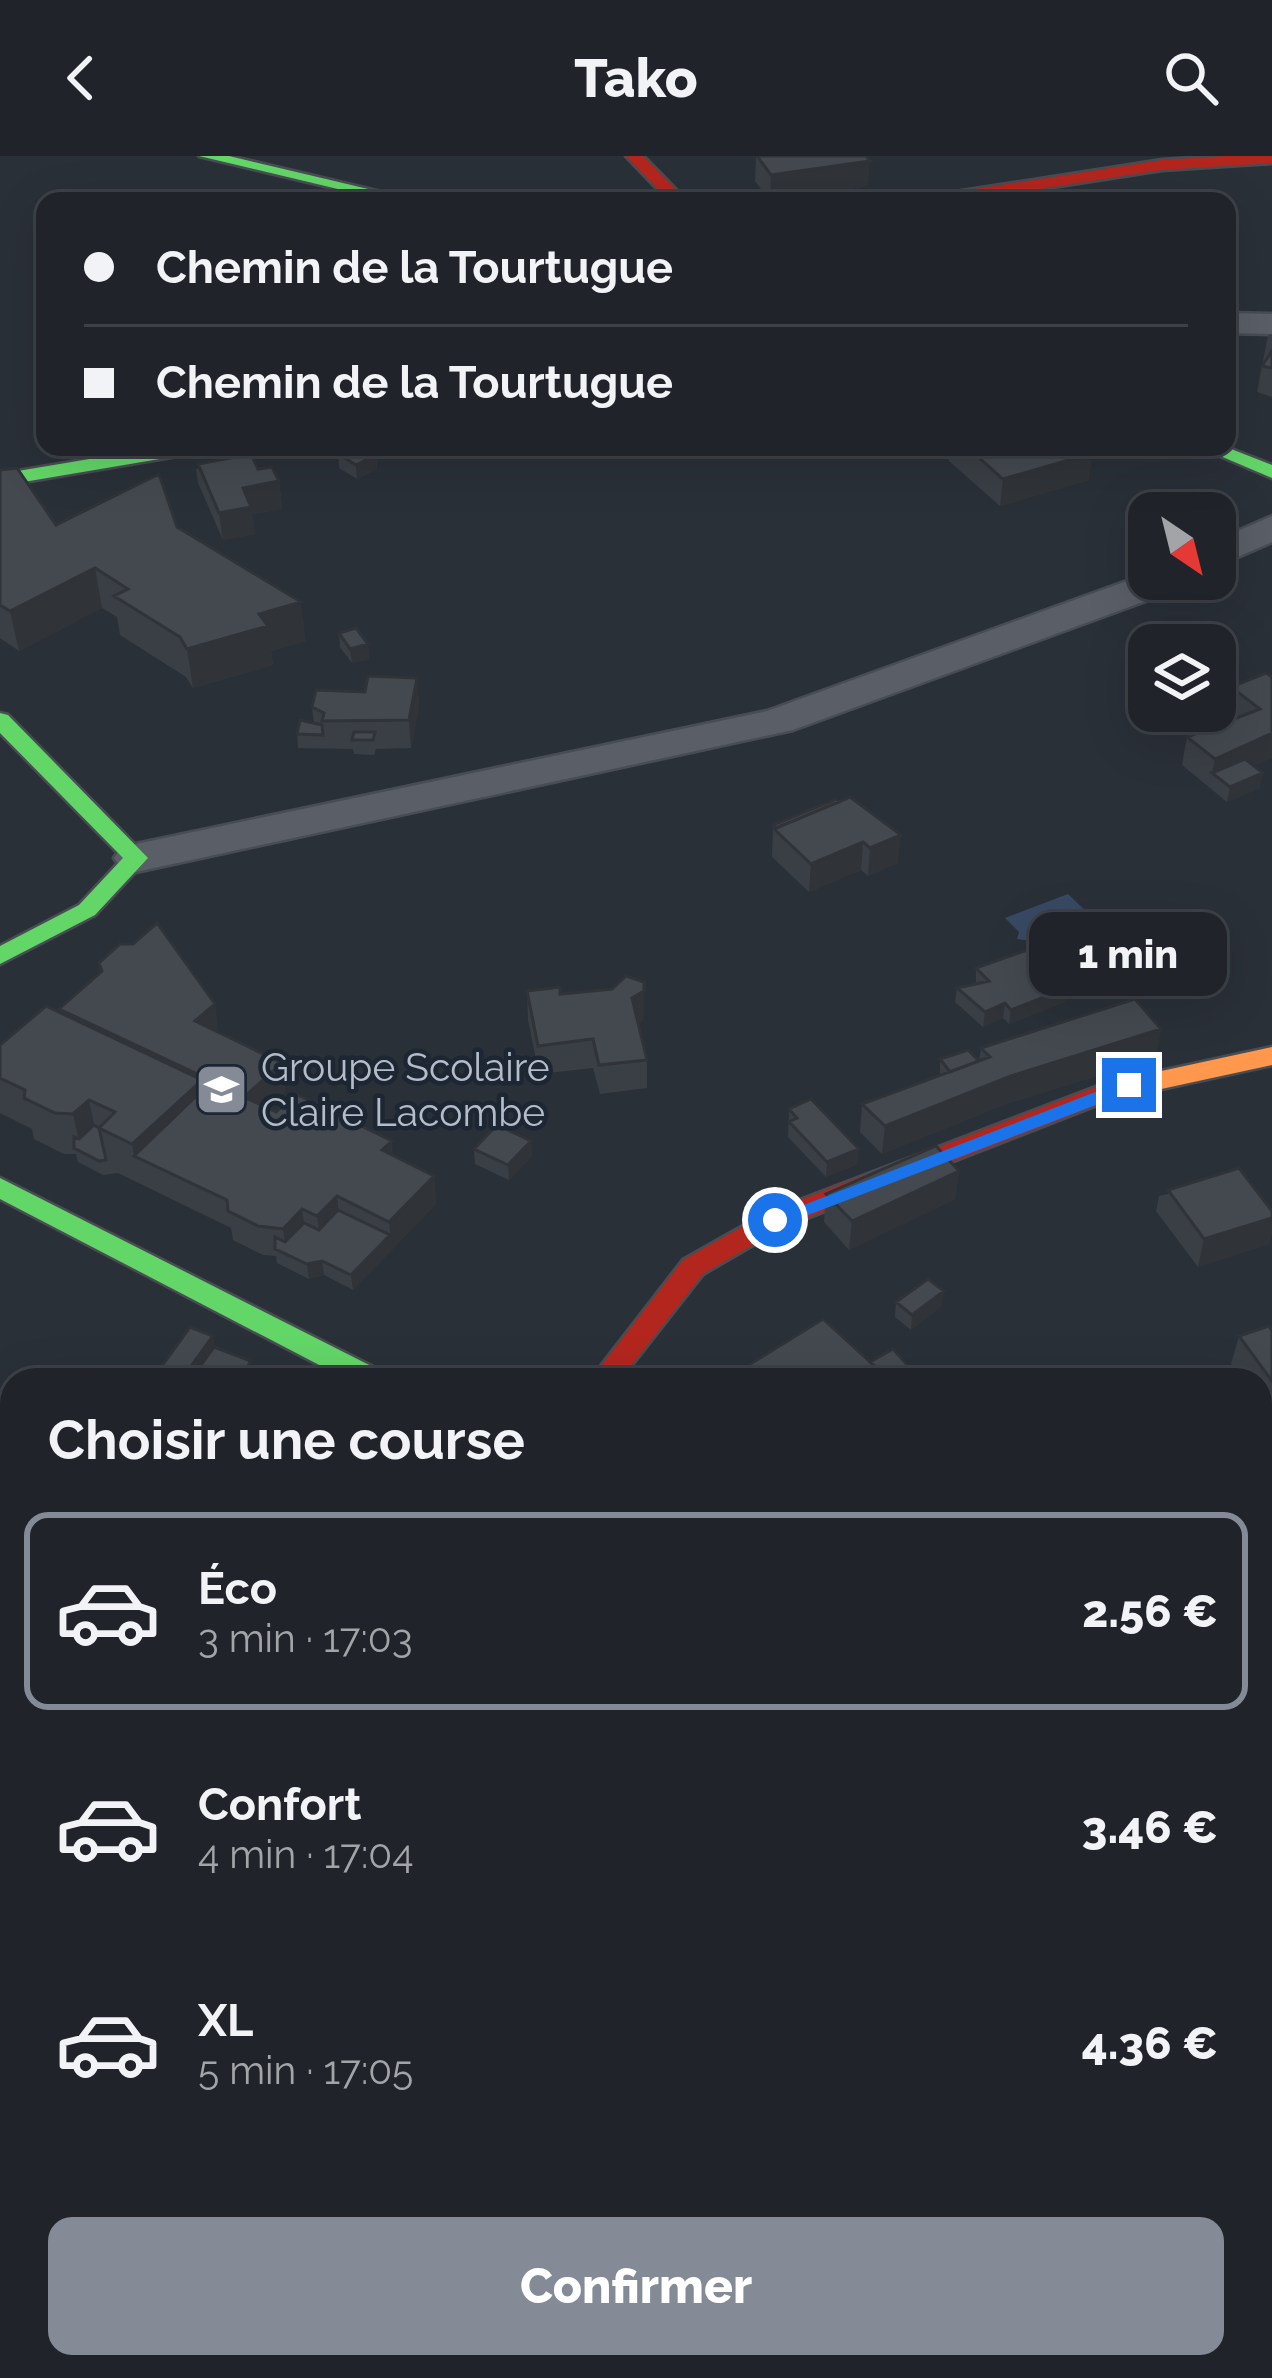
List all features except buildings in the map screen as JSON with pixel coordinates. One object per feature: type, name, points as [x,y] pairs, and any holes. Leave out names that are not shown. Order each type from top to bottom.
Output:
[{"type":"street","points":[[207,156],[370,192]]},
{"type":"street","points":[[634,156],[670,192]]},
{"type":"street","points":[[986,192],[1162,164],[1272,158]]},
{"type":"street","points":[[1236,323],[1272,324]]},
{"type":"street","points":[[0,479],[140,456]]},
{"type":"street","points":[[1232,456],[1272,472]]},
{"type":"street","points":[[1236,545],[1272,526]]},
{"type":"street","points":[[0,956],[87,910],[136,858],[778,722],[1128,594]]},
{"type":"street","points":[[0,720],[136,858]]},
{"type":"street","points":[[613,1368],[693,1267],[775,1220],[1105,1092],[1272,1056]]},
{"type":"street","points":[[0,1187],[351,1368]]},
{"type":"water","points":[[1068,894],[1089,914],[1033,935],[1031,941],[1017,939],[1019,932],[1005,918]]},
{"type":"traffic: fast","points":[[207,156],[370,192]]},
{"type":"traffic: fast","points":[[0,480],[142,456]]},
{"type":"traffic: fast","points":[[1232,456],[1272,472]]},
{"type":"traffic: fast","points":[[0,720],[136,858],[87,910],[0,956]]},
{"type":"traffic: fast","points":[[0,1187],[350,1368]]},
{"type":"traffic: slow","points":[[1106,1092],[1272,1056]]},
{"type":"traffic: jam","points":[[634,156],[670,192]]},
{"type":"traffic: jam","points":[[988,192],[1162,165],[1272,158]]},
{"type":"traffic: jam","points":[[613,1368],[693,1267],[775,1220],[1106,1092]]},
{"type":"place","name":"Groupe Scolaire Claire Lacombe","points":[[222,1089]]},
{"type":"route","points":[[775,1220],[1129,1085]]}]
